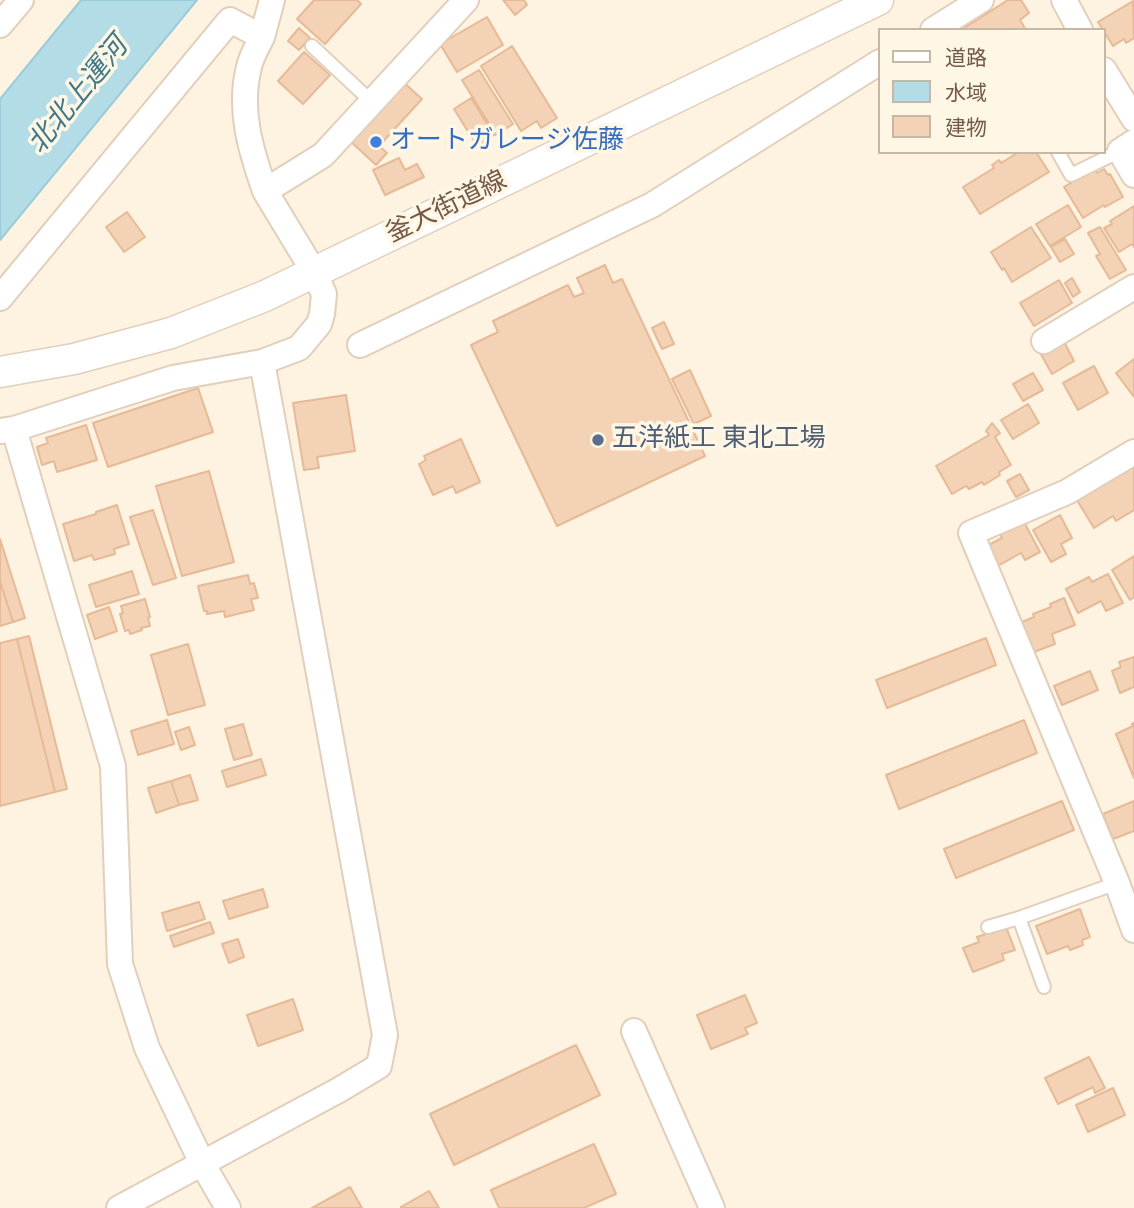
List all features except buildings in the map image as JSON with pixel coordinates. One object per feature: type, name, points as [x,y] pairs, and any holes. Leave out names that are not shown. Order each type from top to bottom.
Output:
[{"type":"street","points":[[0,25],[21,0]]},
{"type":"street","points":[[228,1208],[202,1163],[147,1048],[120,964],[113,766],[7,430],[173,378],[262,362],[299,348],[319,324],[324,293],[265,191],[252,153],[246,123],[245,92],[249,66],[262,37],[272,0]]},
{"type":"street","points":[[265,191],[323,155],[466,0]]},
{"type":"street","name":"釜大街道線","points":[[0,372],[74,359],[171,333],[265,296],[878,0]]},
{"type":"street","points":[[936,28],[981,0]]},
{"type":"street","points":[[0,298],[230,20],[262,37]]},
{"type":"street","points":[[360,345],[652,205],[878,63]]},
{"type":"street","points":[[1106,73],[1134,119]]},
{"type":"street","points":[[1127,146],[1134,175]]},
{"type":"street","points":[[1044,341],[1134,287]]},
{"type":"street","points":[[119,1208],[379,1066],[385,1035],[262,362]]},
{"type":"street","points":[[1134,452],[1068,492],[971,533],[1117,883],[1134,930]]},
{"type":"street","points":[[634,1031],[712,1208]]},
{"type":"lane","points":[[312,46],[373,103]]},
{"type":"lane","points":[[1059,154],[1071,175],[1127,146]]},
{"type":"lane","points":[[988,927],[1117,883]]},
{"type":"lane","points":[[1019,918],[1044,987]]},
{"type":"water","name":"北北上運河","points":[[81,0],[197,0],[0,240],[0,99]]},
{"type":"place","name":"オートガレージ佐藤","points":[[376,142]]},
{"type":"place","name":"五洋紙工 東北工場","points":[[598,440]]}]
